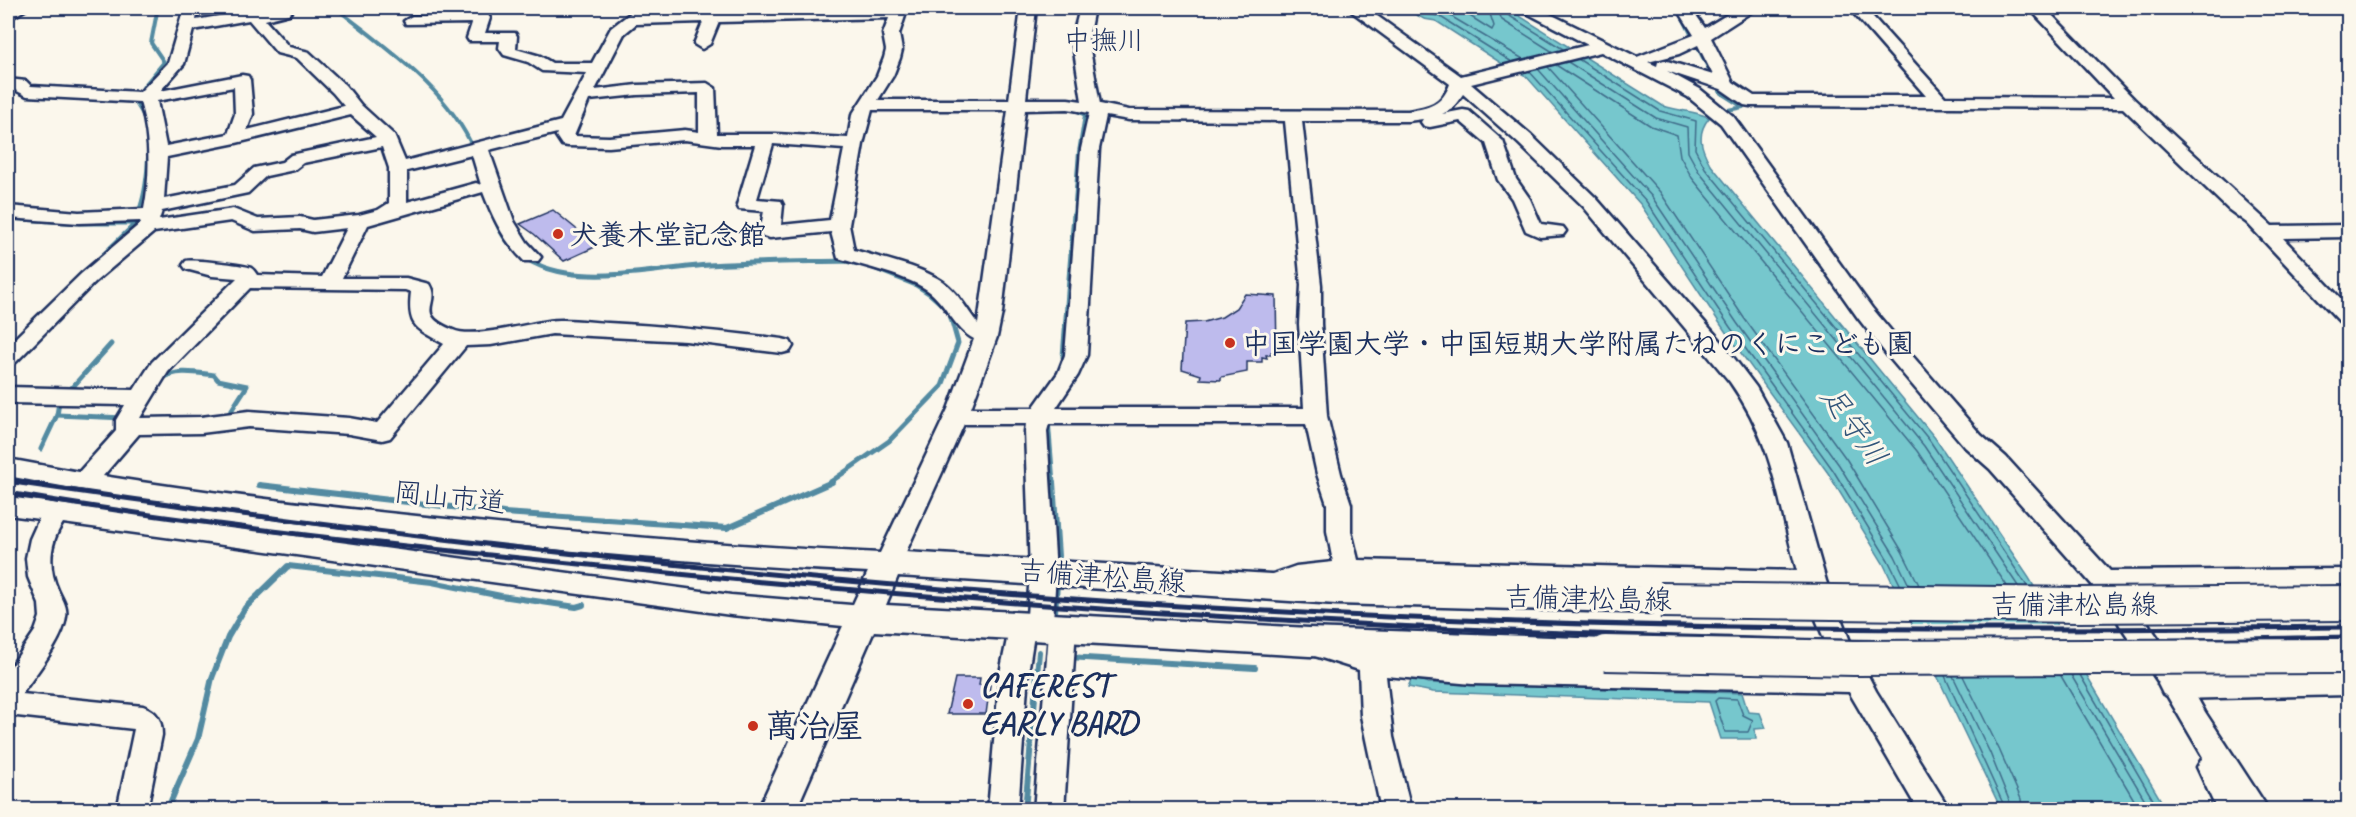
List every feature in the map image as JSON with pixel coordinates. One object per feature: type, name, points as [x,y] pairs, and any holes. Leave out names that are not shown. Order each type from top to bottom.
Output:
[{"type":"main road","name":"吉備津松島線","points":[[888,562],[1348,591],[1660,600],[2078,605],[2349,603]]},
{"type":"main road","points":[[777,810],[888,562]]},
{"type":"main road","name":"吉備津松島線","points":[[863,617],[1050,638],[1309,642],[1854,658],[2349,656]]},
{"type":"main road","points":[[2175,684],[2349,680]]},
{"type":"street","points":[[8,15],[20,8]]},
{"type":"street","points":[[145,98],[176,64],[191,8]]},
{"type":"street","points":[[646,8],[617,31],[568,125],[565,136],[568,141],[575,143],[685,135],[722,140],[854,144]]},
{"type":"street","points":[[888,562],[954,416],[986,337],[999,272],[1016,106],[1029,8]]},
{"type":"street","points":[[1049,810],[1050,638],[1043,573],[1036,431],[1039,415],[1072,369],[1076,355],[1095,108],[1080,39],[1087,8]]},
{"type":"street","points":[[1356,8],[1461,82],[1516,130],[1604,218],[1746,389],[1768,426],[1782,467],[1813,581],[1829,622],[1857,681],[1935,810]]},
{"type":"street","points":[[1528,8],[1694,93],[1727,120],[1894,350],[1973,441],[1998,463],[2104,581],[2175,684],[2195,721],[2253,810]]},
{"type":"street","points":[[1684,8],[1697,39],[1716,67],[1719,83]]},
{"type":"street","points":[[1645,58],[1667,54],[1748,8]]},
{"type":"street","points":[[1857,8],[1940,102]]},
{"type":"street","points":[[2037,8],[2126,103],[2267,232],[2349,318]]},
{"type":"street","points":[[186,26],[254,15],[255,17],[285,13]]},
{"type":"street","points":[[631,19],[898,13],[891,34],[894,50],[892,58],[871,104],[859,115],[858,136],[854,144],[839,225],[845,254],[896,269],[935,286],[956,306],[970,328],[986,337]]},
{"type":"street","points":[[702,44],[713,16]]},
{"type":"street","points":[[255,17],[283,50],[303,55],[339,89],[355,110],[388,140],[398,168],[398,205],[385,214]]},
{"type":"street","points":[[412,21],[482,18],[475,38],[509,36],[507,48],[510,52],[534,59],[548,68],[598,69]]},
{"type":"street","points":[[871,104],[1016,106],[1068,104],[1129,115],[1408,116],[1443,109],[1451,102],[1461,82],[1602,46]]},
{"type":"street","points":[[1625,56],[1645,58],[1719,83],[1750,101],[2126,103]]},
{"type":"street","points":[[8,84],[20,85],[27,91],[145,98],[242,80],[244,114],[236,138]]},
{"type":"street","points":[[583,96],[637,90],[707,88],[708,138]]},
{"type":"street","points":[[145,98],[153,117],[158,153],[151,216]]},
{"type":"street","points":[[158,153],[236,138],[355,110]]},
{"type":"street","points":[[1293,115],[1311,285],[1316,416],[1329,474],[1339,504],[1339,531],[1347,570]]},
{"type":"street","points":[[1383,116],[1411,123],[1430,122],[1463,115],[1494,141],[1507,180],[1521,199],[1533,227],[1540,231],[1556,231]]},
{"type":"street","points":[[398,168],[568,125]]},
{"type":"street","points":[[8,357],[151,216],[241,189],[260,172],[288,166],[297,159],[388,140]]},
{"type":"street","points":[[766,140],[746,206],[774,205],[770,232],[839,225]]},
{"type":"street","points":[[475,148],[506,223],[518,246],[531,257]]},
{"type":"street","points":[[8,212],[63,218],[233,215],[255,225],[300,223],[313,226],[360,221],[476,189]]},
{"type":"street","points":[[329,284],[360,221]]},
{"type":"street","points":[[2267,232],[2349,231]]},
{"type":"street","points":[[84,482],[128,433],[129,421],[160,367],[248,276],[243,272],[212,270],[193,265]]},
{"type":"street","points":[[245,281],[406,284],[422,289],[419,313],[424,324],[443,336],[459,340],[491,338],[552,327],[686,334],[782,346]]},
{"type":"street","points":[[129,421],[201,425],[249,419],[349,426],[382,432],[459,340]]},
{"type":"street","points":[[8,395],[142,398]]},
{"type":"street","points":[[954,416],[1316,416]]},
{"type":"street","name":"岡山市道","points":[[8,468],[84,482],[351,518],[560,540],[888,562]]},
{"type":"street","points":[[8,506],[731,605],[863,617]]},
{"type":"street","points":[[56,513],[44,529],[39,562],[44,587],[54,608],[52,622],[8,693],[8,700],[14,705],[143,718],[148,725],[148,735],[132,810]]},
{"type":"street","points":[[1267,586],[1296,576],[1347,570],[1813,581]]},
{"type":"street","points":[[2104,581],[2349,579]]},
{"type":"street","points":[[1003,810],[1014,673],[1050,638]]},
{"type":"street","points":[[1309,642],[1373,664],[1473,672],[1857,681]]},
{"type":"street","points":[[1373,664],[1371,682],[1381,746],[1396,810]]},
{"type":"street","points":[[2195,721],[2210,765],[2232,810]]},
{"type":"water","name":"足守川","points":[[1404,8],[1507,8],[1663,106],[1709,118],[1702,130],[1701,141],[1710,164],[1935,438],[2029,578],[2166,809],[2001,809],[1883,563],[1828,473],[1725,331],[1641,205],[1526,76],[1501,63],[1436,21],[1424,19]]},
{"type":"water","points":[[1412,678],[1428,683],[1742,693],[1748,712],[1760,713],[1766,728],[1755,729],[1756,739],[1721,739],[1709,702],[1433,692],[1408,687]]},
{"type":"pier","points":[[1909,624],[2060,625],[2073,647],[1920,645]]},
{"type":"building","name":"犬養木堂記念館","points":[[553,210],[597,246],[564,261],[520,224]]},
{"type":"building","name":"中国学園大学・中国短期大学附属たねのくにこども園","points":[[1245,294],[1276,296],[1277,352],[1266,355],[1267,358],[1262,357],[1262,362],[1247,362],[1247,372],[1221,377],[1221,380],[1200,379],[1201,375],[1182,369],[1185,323],[1204,322],[1222,317],[1236,308]]},
{"type":"building","name":"CAFEREST EARLY BARD","points":[[955,678],[980,678],[979,685],[990,685],[986,714],[947,714]]},
{"type":"waterway","points":[[137,215],[146,183],[148,145],[145,120],[135,102],[144,86],[164,62],[151,43],[157,12],[154,8]]},
{"type":"waterway","points":[[336,8],[414,71],[432,89],[448,107],[474,150]]},
{"type":"waterway","points":[[901,19],[906,8]]},
{"type":"waterway","points":[[1678,8],[1721,93],[1743,107],[1723,111]]},
{"type":"waterway","points":[[1055,109],[1074,109],[1085,115],[1079,152],[1074,215]]},
{"type":"waterway","points":[[134,223],[138,214]]},
{"type":"waterway","points":[[1063,357],[1074,214]]},
{"type":"waterway","points":[[8,218],[79,223],[134,223]]},
{"type":"waterway","points":[[495,219],[510,245],[532,262],[559,272],[588,275],[620,274],[743,263],[846,261],[859,264]]},
{"type":"waterway","points":[[98,260],[134,223]]},
{"type":"waterway","points":[[829,483],[889,441],[942,386],[958,343],[949,311],[930,294],[916,285],[871,267]]},
{"type":"waterway","points":[[57,415],[59,402],[111,344]]},
{"type":"waterway","points":[[162,379],[174,373],[194,372],[214,375],[218,380],[247,386],[227,417]]},
{"type":"waterway","points":[[41,449],[57,415]]},
{"type":"waterway","points":[[57,415],[124,418]]},
{"type":"waterway","points":[[1048,420],[1053,483]]},
{"type":"waterway","points":[[259,485],[504,513],[727,528],[832,482]]},
{"type":"waterway","points":[[1053,482],[1058,556]]},
{"type":"waterway","points":[[167,810],[198,739],[212,678],[228,637],[245,608],[288,566],[432,582],[501,596],[576,607],[583,605]]},
{"type":"waterway","points":[[1055,612],[1057,583]]},
{"type":"waterway","points":[[1025,810],[1039,652]]},
{"type":"waterway","points":[[1068,657],[1255,668]]},
{"type":"railway","points":[[8,481],[23,483]]},
{"type":"railway","points":[[13,482],[325,525],[638,561],[952,590],[1266,611],[1401,618],[1671,626],[1942,629],[2348,627]]},
{"type":"railway","points":[[8,493],[163,517],[395,545],[779,584],[1082,608],[1385,626],[1841,641],[2031,642],[2348,637]]},
{"type":"place","name":"犬養木堂記念館","points":[[558,234]]},
{"type":"place","name":"中国学園大学・中国短期大学附属たねのくにこども園","points":[[1230,343]]},
{"type":"place","name":"CAFEREST EARLY BARD","points":[[968,704]]},
{"type":"place","name":"萬治屋","points":[[753,726]]},
{"type":"district","name":"中撫川","points":[[1104,40]]}]
